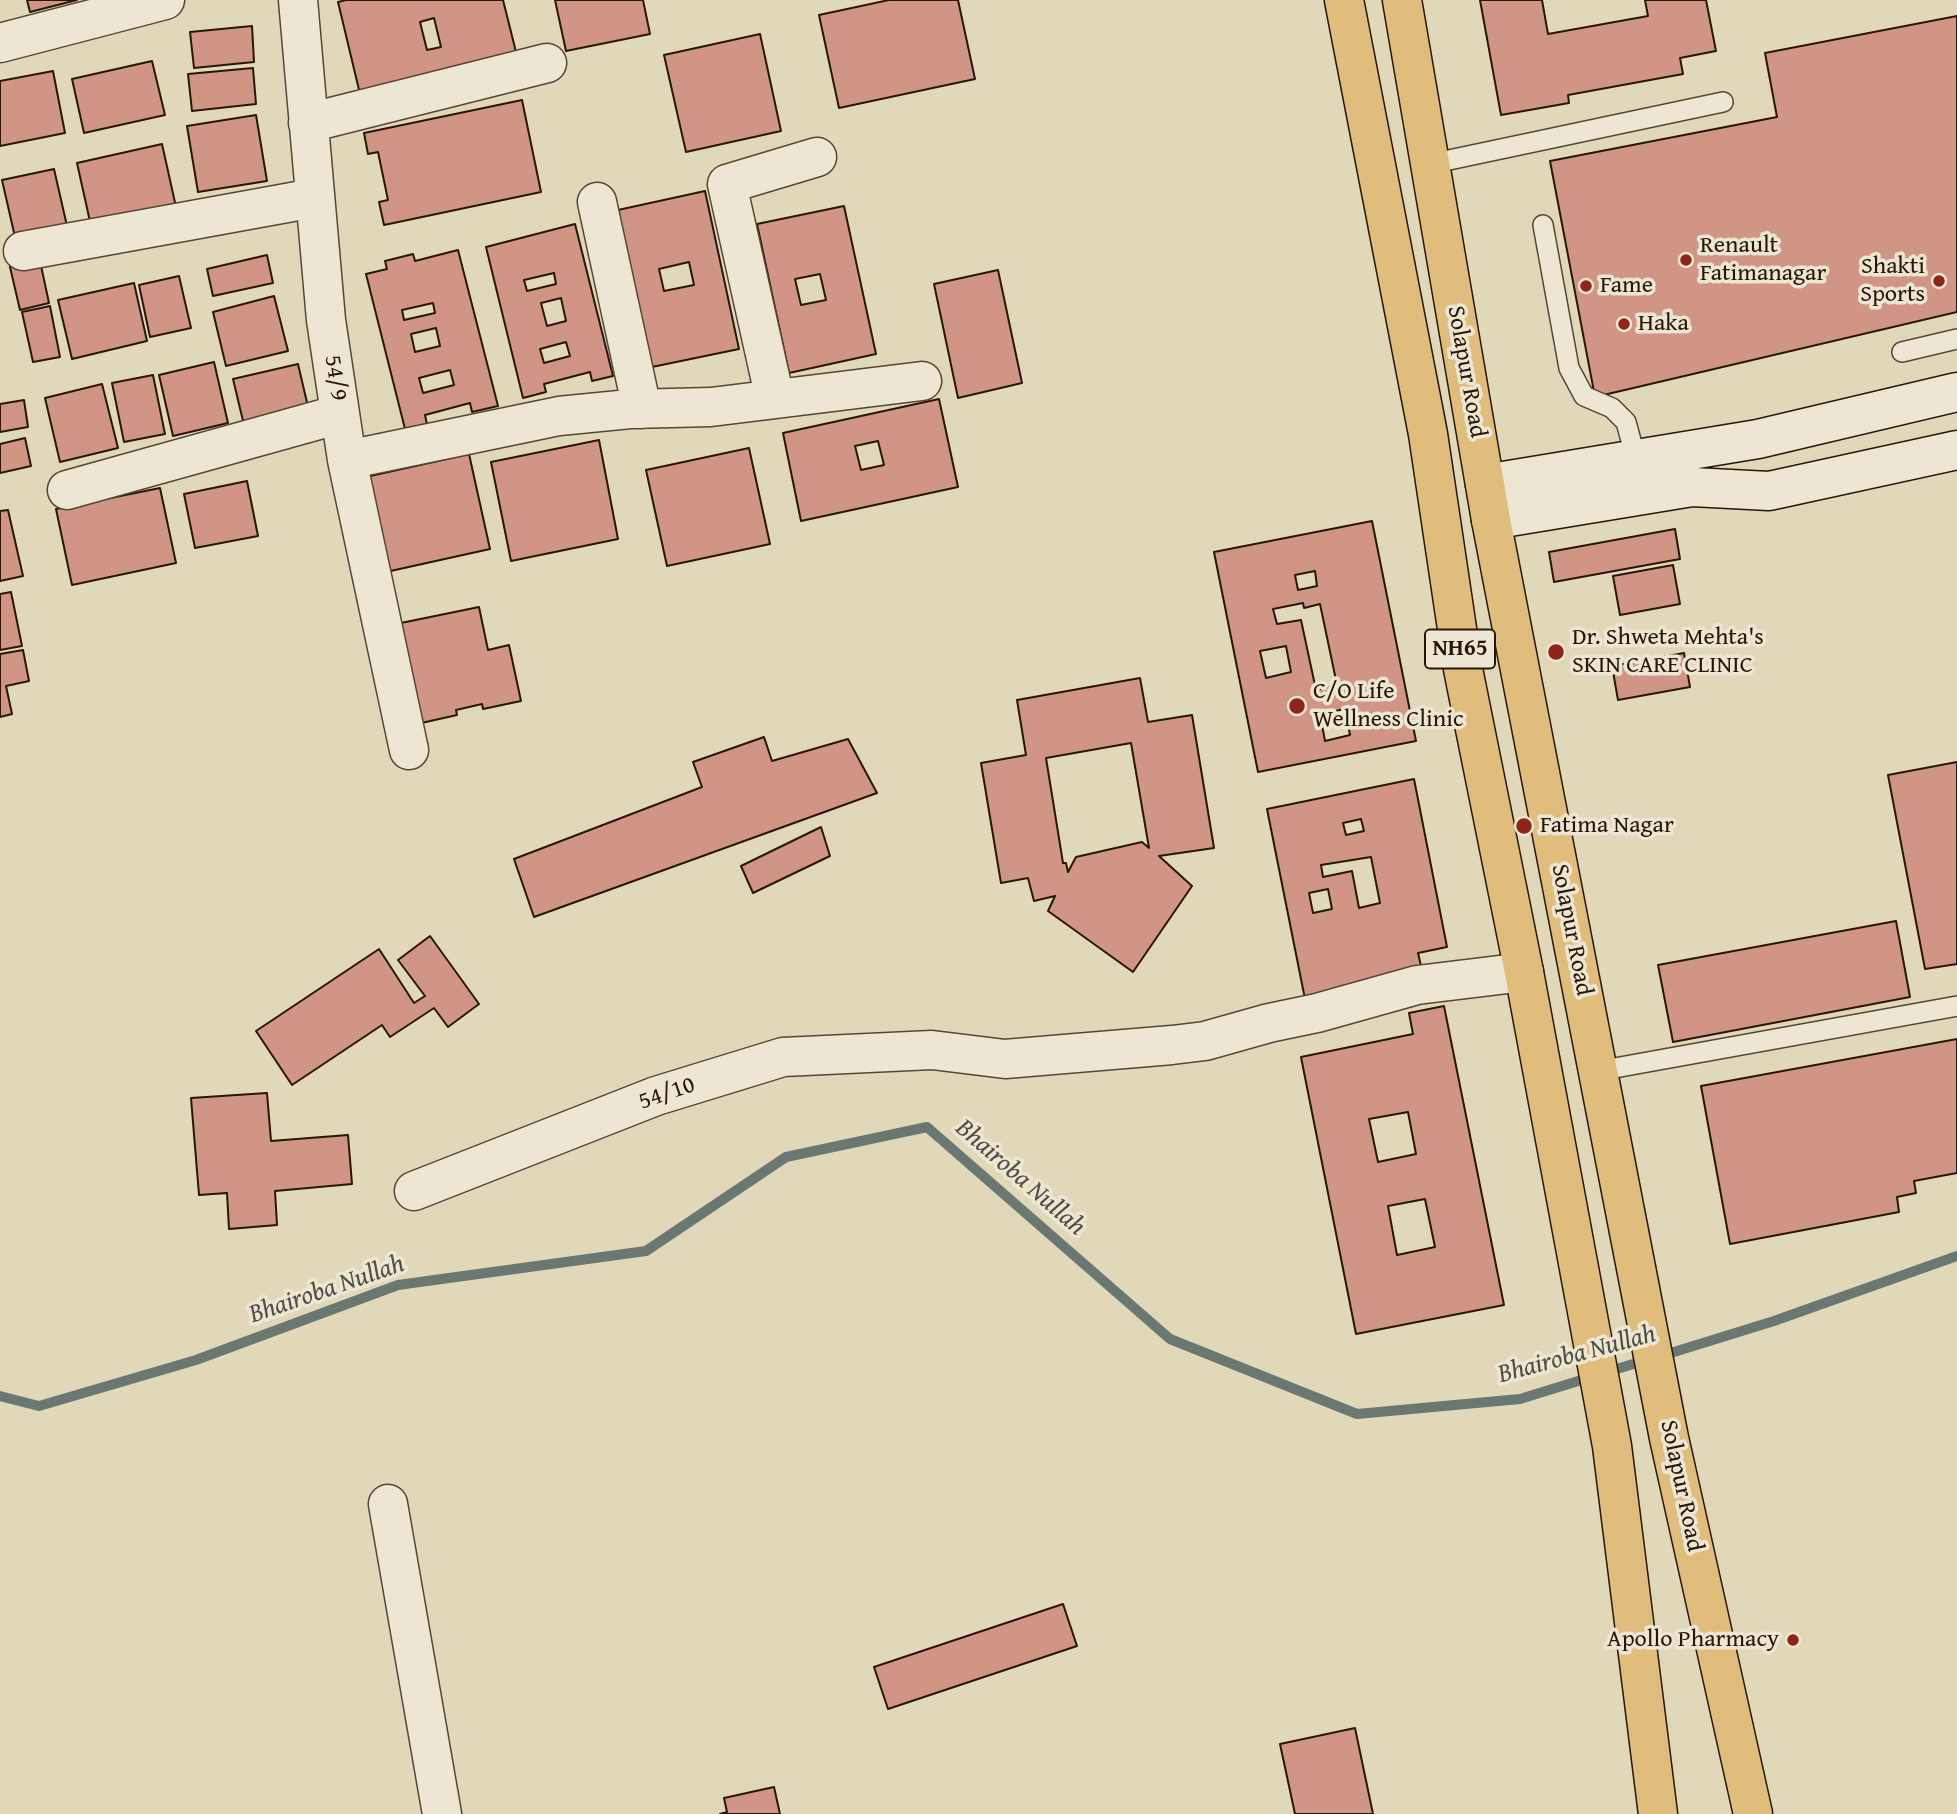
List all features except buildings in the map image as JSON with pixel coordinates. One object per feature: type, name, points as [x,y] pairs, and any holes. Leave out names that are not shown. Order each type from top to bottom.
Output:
[{"type":"highway","name":"Solapur Road","points":[[1344,0],[1428,434],[1463,669],[1524,972],[1612,1446],[1658,1814]]},
{"type":"highway","name":"Solapur Road","points":[[1402,0],[1488,502],[1598,1071],[1670,1438],[1753,1814]]},
{"type":"street","points":[[0,43],[165,0]]},
{"type":"street","name":"54/9","points":[[298,0],[326,320],[347,460],[409,751]]},
{"type":"street","points":[[308,123],[547,63]]},
{"type":"street","points":[[775,399],[727,184],[817,157]]},
{"type":"street","points":[[23,251],[314,198]]},
{"type":"street","points":[[597,202],[642,409]]},
{"type":"street","points":[[347,460],[559,416],[630,408],[711,407],[922,380]]},
{"type":"street","points":[[1488,502],[1636,459],[1758,439],[1957,392]]},
{"type":"street","points":[[67,490],[340,414]]},
{"type":"street","points":[[1488,502],[1692,487],[1769,491],[1957,450]]},
{"type":"street","name":"54/10","points":[[414,1192],[656,1096],[783,1057],[932,1050],[1005,1059],[1205,1041],[1417,985],[1524,972]]},
{"type":"street","points":[[388,1504],[442,1814]]},
{"type":"lane","points":[[1430,164],[1723,102]]},
{"type":"lane","points":[[1543,225],[1569,368],[1584,396],[1612,408],[1626,422],[1636,459]]},
{"type":"lane","points":[[1902,352],[1957,339]]},
{"type":"lane","points":[[1598,1071],[1957,1006]]},
{"type":"waterway","name":"Bhairoba Nullah","points":[[0,1396],[39,1406],[196,1360],[398,1285],[646,1251],[786,1157],[927,1127],[1170,1339],[1357,1414],[1520,1399],[1646,1360]]},
{"type":"waterway","name":"Bhairoba Nullah","points":[[1661,1356],[1774,1321],[1957,1256]]},
{"type":"place","name":"Renault Fatimanagar","points":[[1686,260]]},
{"type":"place","name":"Shakti Sports","points":[[1939,281]]},
{"type":"place","name":"Fame","points":[[1586,286]]},
{"type":"place","name":"Haka","points":[[1624,324]]},
{"type":"place","name":"Dr. Shweta Mehta's SKIN CARE CLINIC","points":[[1556,652]]},
{"type":"place","name":"C/O Life Wellness Clinic","points":[[1297,706]]},
{"type":"place","name":"Fatima Nagar","points":[[1524,826]]},
{"type":"place","name":"Apollo Pharmacy","points":[[1793,1640]]}]
